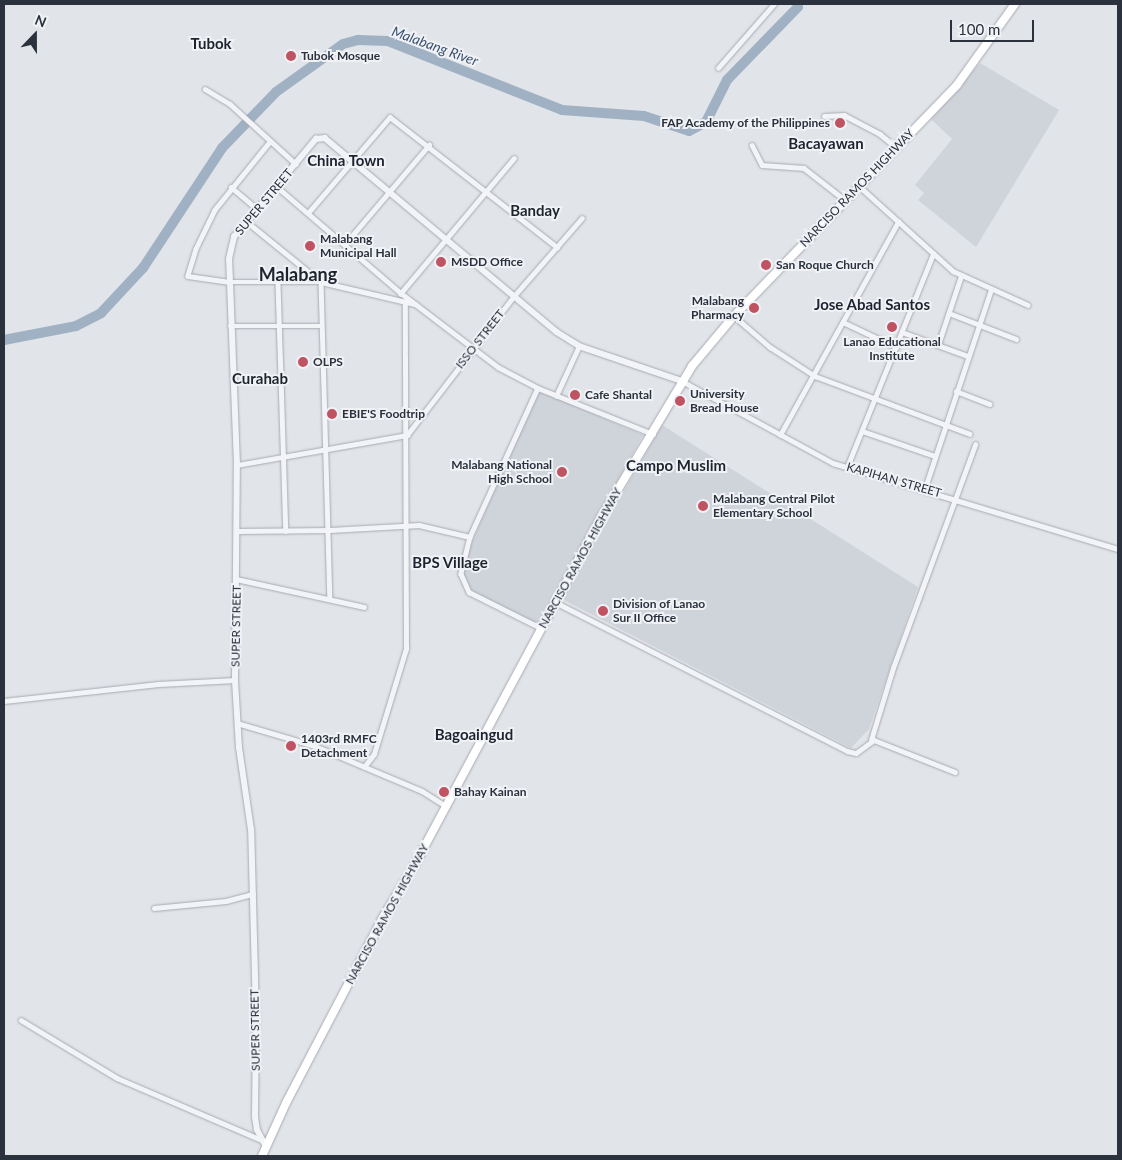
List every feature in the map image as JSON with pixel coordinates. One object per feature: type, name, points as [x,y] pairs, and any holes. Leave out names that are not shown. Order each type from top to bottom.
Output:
[{"type":"highway","name":"NARCISO RAMOS HIGHWAY","points":[[262,1156],[264,1143],[322,1032],[446,806],[554,602],[698,356],[734,316],[956,85],[1015,4]]},
{"type":"street","points":[[718,68],[774,4]]},
{"type":"street","points":[[205,89],[236,110],[296,164]]},
{"type":"street","points":[[824,116],[849,118],[884,136],[896,147]]},
{"type":"street","points":[[308,213],[390,117],[429,145],[484,193],[557,247]]},
{"type":"street","name":"SUPER STREET","points":[[264,1143],[255,1117],[253,894],[247,789],[237,723],[235,680],[238,530],[237,465],[230,326],[230,250],[234,237],[246,221],[316,139],[323,137],[354,161]]},
{"type":"street","points":[[270,142],[231,186],[203,234],[187,273],[194,279],[230,282],[321,282],[416,304]]},
{"type":"street","points":[[345,244],[429,145]]},
{"type":"street","points":[[752,145],[762,165],[804,168],[845,200]]},
{"type":"street","points":[[397,299],[514,158]]},
{"type":"street","points":[[354,161],[514,296],[579,346],[682,381]]},
{"type":"street","points":[[231,186],[257,208]]},
{"type":"street","points":[[276,186],[401,293],[498,368],[556,396],[653,434]]},
{"type":"street","points":[[859,186],[933,254],[961,276],[1028,305]]},
{"type":"street","name":"ISSO STREET","points":[[407,435],[514,296],[582,218]]},
{"type":"street","points":[[246,221],[321,282],[330,530],[330,597]]},
{"type":"street","points":[[780,435],[815,376],[898,222]]},
{"type":"street","points":[[847,467],[933,254]]},
{"type":"street","points":[[938,345],[961,276]]},
{"type":"street","points":[[278,283],[286,531]]},
{"type":"street","points":[[924,488],[991,290]]},
{"type":"street","points":[[364,766],[374,754],[404,662],[408,527],[403,332],[405,302]]},
{"type":"street","points":[[949,313],[1016,339]]},
{"type":"street","points":[[734,316],[770,347],[815,376],[970,434]]},
{"type":"street","points":[[844,322],[896,347]]},
{"type":"street","points":[[230,326],[322,326]]},
{"type":"street","points":[[902,332],[968,356]]},
{"type":"street","points":[[556,396],[579,346]]},
{"type":"street","name":"KAPIHAN STREET","points":[[682,381],[780,435],[847,467],[924,488],[1118,549]]},
{"type":"street","points":[[538,388],[470,537],[461,565],[464,588],[541,628]]},
{"type":"street","points":[[956,391],[990,404]]},
{"type":"street","points":[[862,431],[935,456]]},
{"type":"street","points":[[237,465],[407,435]]},
{"type":"street","points":[[554,602],[847,751],[856,752],[871,740],[916,605],[975,445]]},
{"type":"street","points":[[238,530],[286,531],[426,526],[470,537]]},
{"type":"street","points":[[236,579],[330,597],[364,607]]},
{"type":"street","points":[[4,701],[158,684],[235,680]]},
{"type":"street","points":[[237,723],[306,743],[364,766],[422,791],[446,806]]},
{"type":"street","points":[[871,740],[955,772]]},
{"type":"street","points":[[154,908],[226,901],[253,894]]},
{"type":"street","points":[[21,1020],[117,1078],[264,1143]]},
{"type":"shaded area","points":[[980,63],[1059,110],[976,247],[918,200],[924,193],[915,185],[952,139],[931,119]]},
{"type":"shaded area","name":"Malabang National High School","points":[[539,391],[643,435],[538,625],[469,590],[462,574],[468,551]]},
{"type":"shaded area","name":"Malabang Central Pilot Elementary School","points":[[662,425],[918,587],[869,729],[851,748],[562,599]]},
{"type":"waterway","name":"Malabang River","points":[[4,340],[76,326],[101,313],[143,268],[222,148],[276,92],[343,44],[358,40],[388,41],[562,110],[644,116],[689,131],[706,122],[727,80],[798,7]]},
{"type":"place","name":"Tubok Mosque","points":[[291,56]]},
{"type":"place","name":"FAP Academy of the Philippines","points":[[840,123]]},
{"type":"place","name":"Malabang Municipal Hall","points":[[310,246]]},
{"type":"place","name":"MSDD Office","points":[[441,262]]},
{"type":"place","name":"San Roque Church","points":[[766,265]]},
{"type":"place","name":"Malabang Pharmacy","points":[[754,308]]},
{"type":"place","name":"Lanao Educational Institute","points":[[892,327]]},
{"type":"place","name":"OLPS","points":[[303,362]]},
{"type":"place","name":"Cafe Shantal","points":[[575,395]]},
{"type":"place","name":"University Bread House","points":[[680,401]]},
{"type":"place","name":"EBIE'S Foodtrip","points":[[332,414]]},
{"type":"place","name":"Malabang National High School","points":[[562,472]]},
{"type":"place","name":"Malabang Central Pilot Elementary School","points":[[703,506]]},
{"type":"place","name":"Division of Lanao Sur II Office","points":[[603,611]]},
{"type":"place","name":"1403rd RMFC Detachment","points":[[291,746]]},
{"type":"place","name":"Bahay Kainan","points":[[444,792]]},
{"type":"district","name":"Tubok","points":[[211,44]]},
{"type":"district","name":"Bacayawan","points":[[826,144]]},
{"type":"district","name":"China Town","points":[[346,161]]},
{"type":"district","name":"Banday","points":[[535,211]]},
{"type":"district","name":"Malabang","points":[[298,274]]},
{"type":"district","name":"Jose Abad Santos","points":[[872,305]]},
{"type":"district","name":"Curahab","points":[[260,379]]},
{"type":"district","name":"Campo Muslim","points":[[676,466]]},
{"type":"district","name":"BPS Village","points":[[450,563]]},
{"type":"district","name":"Bagoaingud","points":[[474,735]]}]
